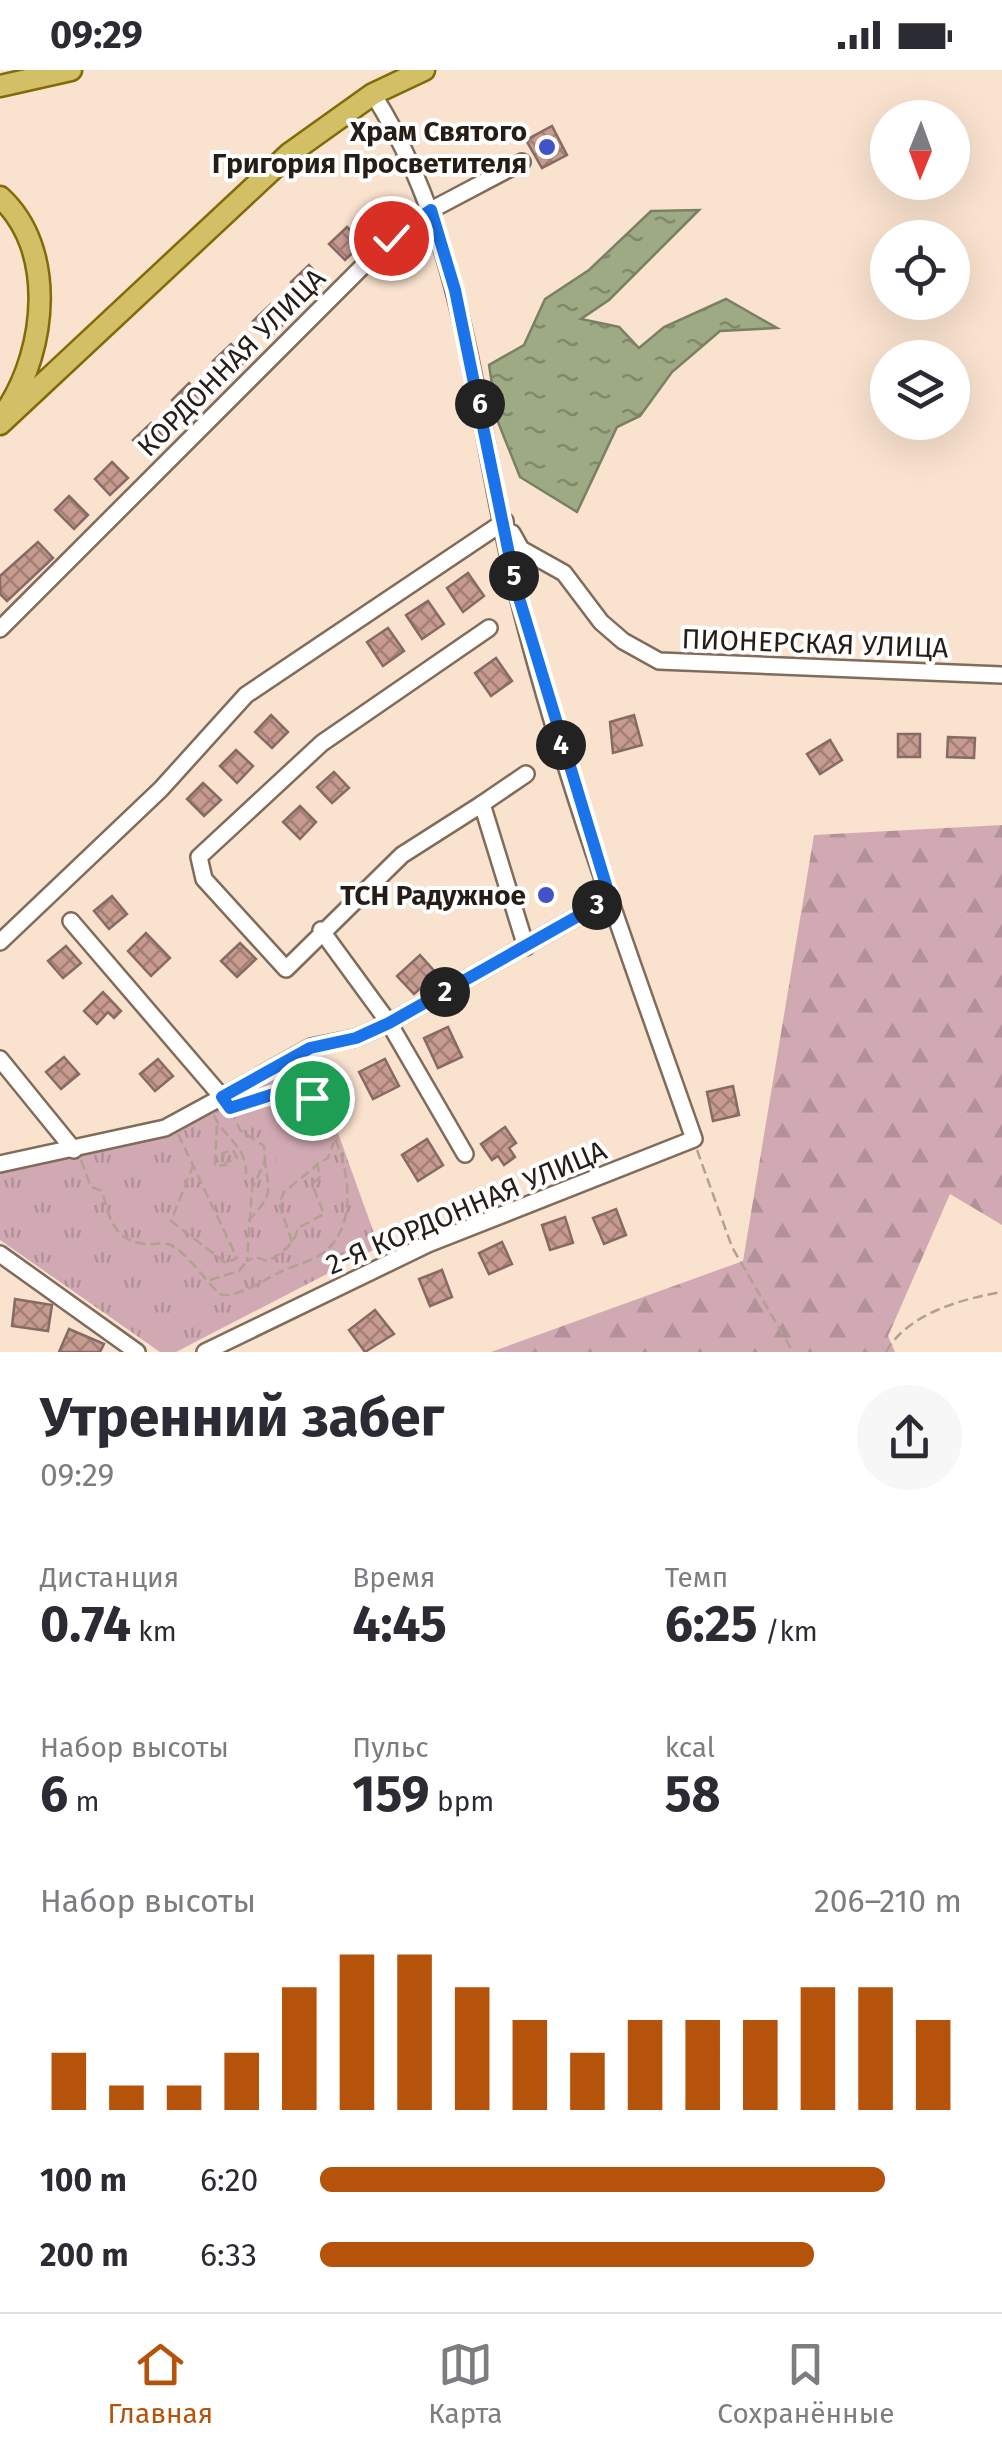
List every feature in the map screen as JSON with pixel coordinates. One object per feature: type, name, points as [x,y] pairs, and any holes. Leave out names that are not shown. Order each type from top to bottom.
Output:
[{"type":"main road","points":[[0,86],[71,70]]},
{"type":"main road","points":[[0,422],[264,177],[373,94],[424,70]]},
{"type":"main road","points":[[0,196],[19,220],[30,245],[39,296],[32,362],[0,422]]},
{"type":"street","points":[[373,94],[404,142],[431,210],[455,290],[534,659],[610,898],[694,1140]]},
{"type":"street","name":"КОРДОННАЯ УЛИЦА","points":[[0,629],[391,238],[431,210],[522,162]]},
{"type":"street","points":[[0,942],[161,789],[246,695],[505,521]]},
{"type":"street","name":"ПИОНЕРСКАЯ УЛИЦА","points":[[505,521],[521,549],[564,574],[622,642],[659,661],[1002,675]]},
{"type":"street","points":[[489,628],[322,743],[199,857],[204,879],[286,969],[321,930],[402,855],[526,774]]},
{"type":"street","points":[[482,804],[526,947]]},
{"type":"street","points":[[0,1164],[79,1149],[174,1124],[220,1104],[310,1048],[356,1038],[389,1023],[610,898]]},
{"type":"street","points":[[72,921],[220,1104]]},
{"type":"street","points":[[321,930],[389,1023],[465,1154]]},
{"type":"street","points":[[0,1059],[79,1149]]},
{"type":"street","name":"2-Я КОРДОННАЯ УЛИЦА","points":[[205,1352],[428,1244],[694,1140]]},
{"type":"street","points":[[0,1254],[137,1352]]},
{"type":"path","points":[[79,1149],[91,1186],[102,1190],[108,1222],[141,1244],[166,1243],[178,1250],[210,1280],[213,1290],[223,1294],[325,1252],[339,1235],[346,1210],[346,1179],[334,1141],[312,1098],[302,1088],[220,1104]]},
{"type":"path","points":[[220,1104],[216,1166],[234,1162],[236,1152],[227,1149],[223,1153]]},
{"type":"path","points":[[220,1104],[240,1130],[264,1146],[272,1188],[248,1222]]},
{"type":"path","points":[[174,1124],[194,1166],[236,1258],[226,1262],[171,1220],[194,1166]]},
{"type":"path","points":[[217,1125],[241,1147],[246,1174]]},
{"type":"path","points":[[694,1140],[732,1247],[793,1352]]},
{"type":"path","points":[[292,1244],[278,1202],[284,1192],[328,1158],[334,1141]]},
{"type":"path","points":[[217,1148],[227,1162]]},
{"type":"path","points":[[247,1261],[252,1190],[264,1161]]},
{"type":"path","points":[[210,1280],[239,1271],[254,1257],[268,1260],[292,1244],[298,1228],[324,1214],[312,1184],[320,1176],[318,1164]]},
{"type":"path","points":[[886,1352],[924,1316],[972,1297],[1002,1292]]},
{"type":"green space","points":[[1002,825],[1002,1225],[950,1194],[888,1336],[895,1352],[491,1352],[743,1261],[814,835]]},
{"type":"green space","points":[[311,1058],[379,1247],[176,1352],[160,1352],[0,1240],[0,1171],[167,1134]]},
{"type":"green space","points":[[297,1092],[327,1150],[282,1172],[249,1107]]},
{"type":"water","points":[[699,210],[609,300],[581,319],[619,327],[639,348],[664,327],[726,299],[777,328],[720,331],[672,372],[640,416],[617,427],[577,512],[520,477],[498,422],[489,365],[524,345],[545,299],[589,270],[651,211]]},
{"type":"building","name":"Храм Святого Григория Просветителя","points":[[552,126],[567,155],[542,168],[526,140]]},
{"type":"building","points":[[347,227],[363,243],[345,260],[329,244]]},
{"type":"building","points":[[309,265],[324,281],[307,298],[291,282]]},
{"type":"building","points":[[271,304],[287,321],[269,338],[253,321]]},
{"type":"building","points":[[231,344],[246,360],[229,377],[213,361]]},
{"type":"building","points":[[189,383],[205,400],[187,416],[172,400]]},
{"type":"building","points":[[151,423],[166,440],[149,457],[133,440]]},
{"type":"building","points":[[112,462],[128,478],[110,495],[95,479]]},
{"type":"building","points":[[69,496],[88,515],[74,529],[55,510]]},
{"type":"building","points":[[38,542],[53,558],[7,601],[0,594],[0,576]]},
{"type":"building","points":[[468,573],[484,596],[463,612],[447,588]]},
{"type":"building","points":[[428,601],[444,624],[422,639],[406,615]]},
{"type":"building","points":[[388,628],[404,651],[383,666],[367,642]]},
{"type":"building","points":[[496,658],[512,681],[491,696],[475,673]]},
{"type":"building","points":[[271,715],[288,732],[272,748],[255,732]]},
{"type":"building","points":[[634,715],[642,745],[613,753],[610,722]]},
{"type":"building","points":[[898,734],[920,734],[920,757],[898,757]]},
{"type":"building","points":[[948,737],[975,738],[974,758],[947,757]]},
{"type":"building","points":[[830,740],[842,760],[820,774],[807,754]]},
{"type":"building","points":[[236,750],[253,766],[237,783],[220,766]]},
{"type":"building","points":[[334,772],[349,788],[332,803],[317,787]]},
{"type":"building","points":[[203,783],[221,800],[204,816],[187,799]]},
{"type":"building","points":[[300,806],[316,822],[300,839],[283,822]]},
{"type":"building","points":[[112,896],[127,914],[109,929],[94,911]]},
{"type":"building","points":[[146,933],[170,958],[151,976],[128,951]]},
{"type":"building","points":[[240,943],[256,959],[237,977],[221,961]]},
{"type":"building","points":[[66,946],[81,963],[63,978],[48,961]]},
{"type":"building","points":[[420,955],[437,974],[414,994],[397,976]]},
{"type":"building","points":[[103,992],[121,1011],[114,1018],[108,1012],[97,1024],[84,1011]]},
{"type":"building","points":[[448,1027],[462,1057],[438,1068],[424,1038]]},
{"type":"building","points":[[64,1057],[79,1074],[61,1089],[46,1072]]},
{"type":"building","points":[[158,1059],[173,1076],[155,1091],[140,1074]]},
{"type":"building","points":[[385,1059],[399,1086],[373,1099],[359,1072]]},
{"type":"building","points":[[733,1086],[739,1115],[713,1121],[707,1092]]},
{"type":"building","points":[[505,1127],[516,1143],[509,1148],[515,1157],[504,1165],[498,1156],[492,1160],[481,1144]]},
{"type":"building","points":[[427,1139],[443,1165],[418,1181],[402,1155]]},
{"type":"building","points":[[616,1209],[626,1235],[604,1244],[593,1218]]},
{"type":"building","points":[[565,1217],[573,1243],[550,1250],[542,1225]]},
{"type":"building","points":[[502,1242],[512,1264],[489,1274],[479,1253]]},
{"type":"building","points":[[442,1270],[452,1297],[430,1306],[419,1279]]},
{"type":"building","points":[[15,1299],[52,1305],[48,1331],[12,1326]]},
{"type":"building","points":[[375,1310],[394,1334],[365,1352],[349,1330]]},
{"type":"building","points":[[69,1329],[104,1344],[100,1352],[59,1352]]},
{"type":"place","name":"Храм Святого Григория Просветителя","points":[[547,147]]},
{"type":"place","name":"ТСН Радужное","points":[[546,895]]},
{"type":"route","points":[[312,1098],[302,1088],[293,1088],[230,1108],[222,1097],[310,1048],[356,1038],[389,1023],[610,898],[534,659],[455,290],[431,210],[391,238]]}]
